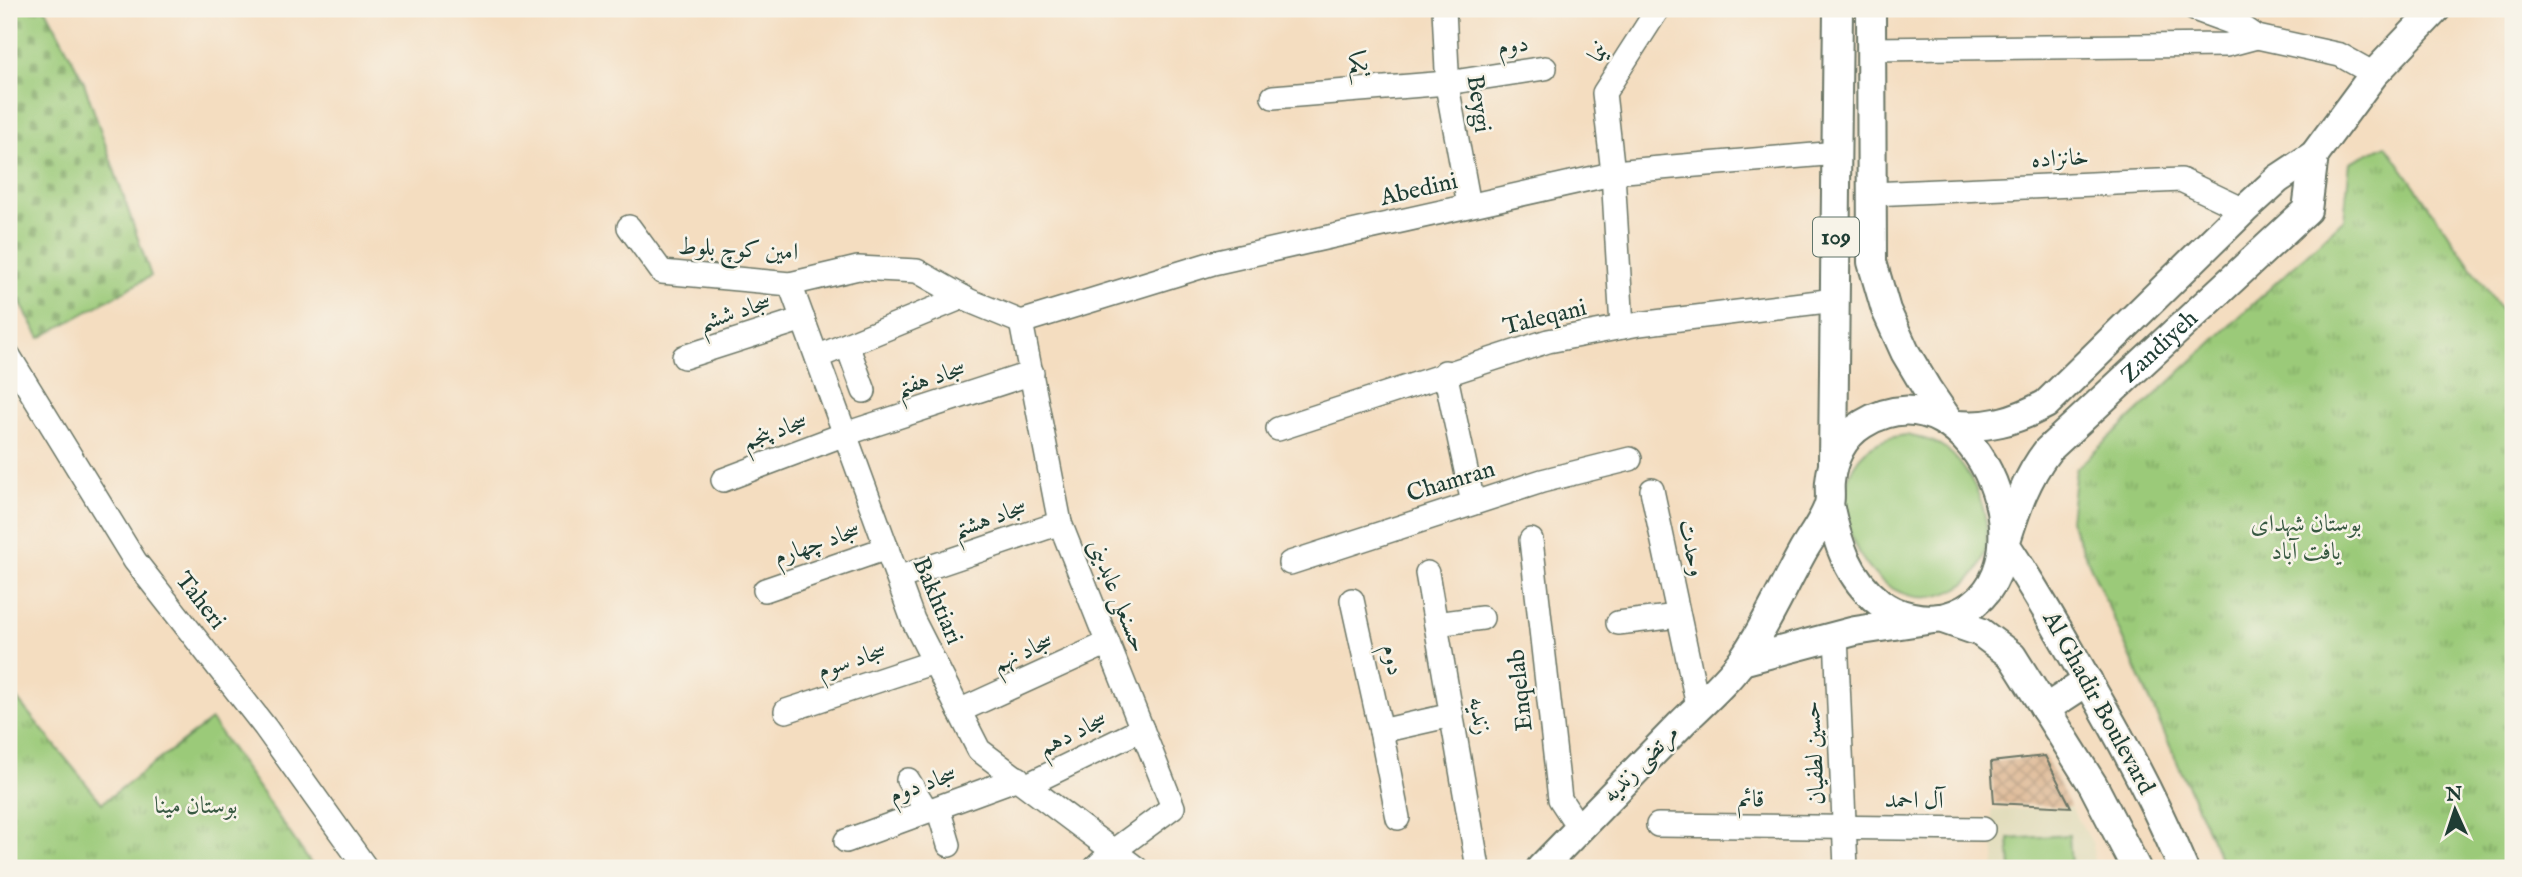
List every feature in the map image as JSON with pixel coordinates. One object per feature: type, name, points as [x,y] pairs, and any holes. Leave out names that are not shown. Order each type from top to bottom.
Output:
[{"type":"main road","name":"109","points":[[1833,465],[1838,9]]},
{"type":"main road","name":"109","points":[[1871,9],[1872,262],[1886,310],[1905,352],[1951,424]]},
{"type":"main road","name":"Zandiyeh","points":[[1951,424],[1973,427],[1998,424],[2021,417],[2046,404],[2244,210],[2278,179],[2314,155],[2374,74],[2436,9]]},
{"type":"main road","name":"Zandiyeh","points":[[2005,544],[2022,490],[2034,467],[2048,450],[2307,210],[2314,155]]},
{"type":"main road","points":[[1742,661],[1836,635],[1940,618],[1966,609],[1986,592],[1996,576],[2005,544],[2000,508],[1986,468],[1975,448],[1951,424],[1927,414],[1908,409],[1881,414],[1850,433],[1833,465],[1829,504],[1835,533],[1846,561],[1870,595],[1887,608],[1900,613],[1913,617],[1940,618]]},
{"type":"main road","points":[[1742,661],[1829,504]]},
{"type":"main road","name":"Al Ghadir Boulevard","points":[[2005,544],[2033,586],[2126,748],[2183,868]]},
{"type":"main road","name":"Al Ghadir Boulevard","points":[[1940,618],[1980,632],[2012,656],[2093,785],[2136,868]]},
{"type":"main road","name":"مرتضی زندیه","points":[[1541,868],[1742,661]]},
{"type":"main road","points":[[2045,709],[2088,681]]},
{"type":"street","name":"Beygi","points":[[1444,9],[1447,83],[1469,205]]},
{"type":"street","points":[[1658,9],[1668,9]]},
{"type":"street","name":"نیما","points":[[1622,327],[1613,173],[1604,93],[1658,9]]},
{"type":"street","points":[[2194,9],[2241,26],[2256,37],[2340,55],[2374,74]]},
{"type":"street","points":[[1871,49],[2227,45],[2256,37]]},
{"type":"street","name":"دوم","points":[[1447,83],[1545,68]]},
{"type":"street","name":"یکم","points":[[1273,97],[1447,83]]},
{"type":"street","name":"Abedini","points":[[1021,322],[1213,263],[1613,173],[1837,153]]},
{"type":"street","name":"خانزاده","points":[[1872,194],[2181,180],[2244,210]]},
{"type":"street","name":"امین کوچ بلوط","points":[[629,227],[662,272],[790,284],[858,268],[918,271],[963,297],[1021,322]]},
{"type":"street","name":"Bakhtiari","points":[[790,284],[913,620],[979,750],[1136,868]]},
{"type":"street","points":[[817,357],[963,297]]},
{"type":"street","name":"Taleqani","points":[[1278,429],[1445,372],[1548,341],[1622,327],[1835,300]]},
{"type":"street","name":"سجاد ششم","points":[[684,357],[803,319]]},
{"type":"street","name":"حسنعلی عابدینی","points":[[1021,322],[1060,523],[1173,807],[1112,852]]},
{"type":"street","points":[[847,345],[864,391]]},
{"type":"street","name":"Taheri","points":[[9,356],[17,391],[135,561],[265,727],[366,868]]},
{"type":"street","points":[[1445,372],[1473,503]]},
{"type":"street","name":"سجاد هفتم","points":[[845,434],[1032,373]]},
{"type":"street","name":"سجاد پنجم","points":[[723,480],[845,434]]},
{"type":"street","name":"Chamran","points":[[1290,563],[1542,481],[1630,459]]},
{"type":"street","name":"وحدت","points":[[1652,490],[1698,706]]},
{"type":"street","name":"سجاد هشتم","points":[[898,578],[1060,523]]},
{"type":"street","name":"Enqelab","points":[[1531,540],[1560,799],[1580,828]]},
{"type":"street","name":"سجاد چهارم","points":[[765,590],[887,548]]},
{"type":"street","name":"زندیه","points":[[1427,573],[1478,868]]},
{"type":"street","name":"دوم","points":[[1353,600],[1398,818]]},
{"type":"street","points":[[1618,623],[1678,616]]},
{"type":"street","points":[[1436,624],[1482,618]]},
{"type":"street","name":"حسین لطفیان","points":[[1836,635],[1846,868]]},
{"type":"street","name":"سجاد نهم","points":[[959,711],[1108,643]]},
{"type":"street","name":"سجاد سوم","points":[[786,710],[934,662]]},
{"type":"street","points":[[1381,731],[1452,715]]},
{"type":"street","name":"سجاد دهم","points":[[1022,782],[1142,729]]},
{"type":"street","points":[[908,780],[932,809],[949,845]]},
{"type":"street","name":"سجاد دوم","points":[[846,841],[932,809],[1022,782]]},
{"type":"street","name":"قائم","points":[[1658,825],[1845,827]]},
{"type":"street","name":"آل احمد","points":[[1845,827],[1983,829]]},
{"type":"street","points":[[1095,868],[1112,852]]},
{"type":"shaded area","points":[[2071,807],[2093,844],[2094,868],[1995,868],[1991,810]]},
{"type":"green space","points":[[9,9],[46,9],[83,80],[151,276],[40,338],[9,283]]},
{"type":"green space","name":"بوستان شهدای یافت آباد","points":[[2386,145],[2513,327],[2513,868],[2224,868],[2070,520],[2076,469],[2344,219],[2350,162]]},
{"type":"green space","points":[[1906,435],[1937,443],[1959,462],[1980,498],[1985,518],[1987,539],[1983,558],[1974,575],[1958,588],[1923,597],[1892,588],[1868,566],[1851,536],[1845,503],[1851,472],[1870,447]]},
{"type":"green space","name":"بوستان مینا","points":[[9,689],[102,803],[211,720],[314,868],[9,868]]},
{"type":"green space","points":[[2069,835],[2071,868],[2011,868],[2009,839]]},
{"type":"building","points":[[2045,756],[2071,807],[1994,803],[1991,762]]}]
